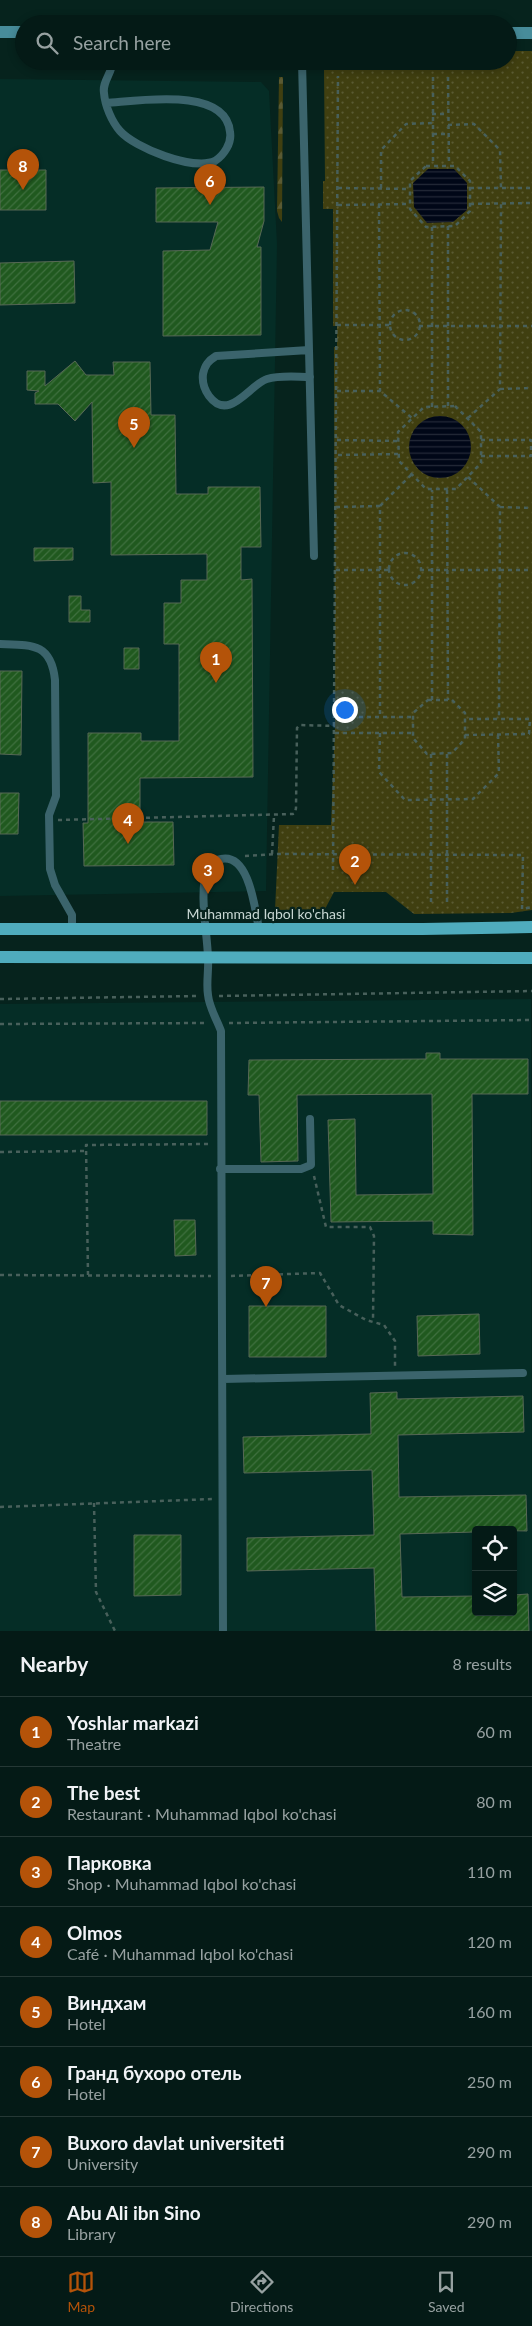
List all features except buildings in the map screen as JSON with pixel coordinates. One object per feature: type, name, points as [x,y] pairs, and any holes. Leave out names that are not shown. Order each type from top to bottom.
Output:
[{"type":"main road","points":[[519,927],[532,921]]},
{"type":"main road","name":"Muhammad Iqbol ko'chasi","points":[[0,929],[423,929],[532,926]]},
{"type":"main road","points":[[0,957],[531,958]]},
{"type":"street","points":[[0,32],[15,32]]},
{"type":"street","points":[[517,33],[532,33]]},
{"type":"lane","points":[[106,103],[172,100],[206,104],[219,110],[226,118],[231,136],[228,146],[224,153],[213,161],[202,164],[163,155],[132,142],[120,131],[106,103],[104,86],[112,70]]},
{"type":"lane","points":[[302,70],[314,556]]},
{"type":"lane","points":[[309,350],[216,356],[208,361],[204,368],[202,380],[205,390],[212,400],[220,404],[229,404],[239,402],[259,383],[268,379],[310,377]]},
{"type":"lane","points":[[0,644],[30,645],[41,649],[53,663],[56,680],[56,796],[50,810],[49,820],[51,875],[72,915],[72,929]]},
{"type":"lane","points":[[223,1631],[221,1498],[223,1379],[220,1168],[222,1144],[221,1031],[208,996],[204,884],[207,867],[213,861],[224,858],[239,865],[244,870],[259,929]]},
{"type":"lane","points":[[220,1168],[301,1169],[311,1165],[310,1119]]},
{"type":"lane","points":[[223,1379],[523,1373]]},
{"type":"path","points":[[333,870],[338,76]]},
{"type":"path","points":[[448,76],[449,165]]},
{"type":"path","points":[[433,77],[433,166]]},
{"type":"path","points":[[432,114],[448,114]]},
{"type":"path","points":[[381,188],[381,150],[406,124],[432,123]]},
{"type":"path","points":[[448,125],[474,124],[500,150],[500,188]]},
{"type":"path","points":[[432,134],[449,134]]},
{"type":"path","points":[[426,166],[433,166],[455,166],[470,181],[470,211],[455,226],[426,227],[410,209],[410,181],[426,166]]},
{"type":"path","points":[[338,188],[410,188]]},
{"type":"path","points":[[470,188],[532,188]]},
{"type":"path","points":[[379,204],[380,392]]},
{"type":"path","points":[[338,205],[410,204]]},
{"type":"path","points":[[470,204],[532,204]]},
{"type":"path","points":[[500,389],[501,204]]},
{"type":"path","points":[[448,226],[448,406]]},
{"type":"path","points":[[432,227],[432,406]]},
{"type":"path","points":[[398,310],[410,310],[419,318],[419,326],[419,332],[411,340],[399,340],[390,332],[390,319],[398,310]]},
{"type":"path","points":[[337,325],[390,324]]},
{"type":"path","points":[[419,326],[532,326]]},
{"type":"path","points":[[468,418],[500,389],[532,388]]},
{"type":"path","points":[[337,391],[380,392],[412,418]]},
{"type":"path","points":[[448,406],[455,406],[481,432],[481,463],[456,489],[426,489],[399,461],[398,432],[424,407],[448,406]]},
{"type":"path","points":[[337,440],[398,441]]},
{"type":"path","points":[[481,440],[531,440],[532,448],[531,456],[481,456]]},
{"type":"path","points":[[337,455],[398,454]]},
{"type":"path","points":[[336,507],[380,506],[411,475]]},
{"type":"path","points":[[468,477],[500,507],[532,508]]},
{"type":"path","points":[[432,490],[432,700]]},
{"type":"path","points":[[448,490],[448,700]]},
{"type":"path","points":[[380,506],[380,717]]},
{"type":"path","points":[[499,719],[500,507]]},
{"type":"path","points":[[410,553],[420,561],[420,570],[420,576],[412,584],[398,584],[390,576],[389,563],[398,554],[410,553]]},
{"type":"path","points":[[336,570],[389,570]]},
{"type":"path","points":[[420,570],[532,570]]},
{"type":"path","points":[[428,700],[448,700],[452,700],[465,712],[465,739],[452,753],[427,754],[413,738],[413,713],[428,700]]},
{"type":"path","points":[[335,717],[413,717]]},
{"type":"path","points":[[465,719],[530,719],[531,726],[529,734],[465,735]]},
{"type":"path","points":[[49,820],[274,816],[295,813],[297,728],[300,725],[335,726]]},
{"type":"path","points":[[335,733],[413,733]]},
{"type":"path","points":[[380,733],[379,772],[405,800],[473,799],[499,773],[498,735]]},
{"type":"path","points":[[431,754],[431,902]]},
{"type":"path","points":[[447,754],[447,902]]},
{"type":"path","points":[[272,854],[274,816]]},
{"type":"path","points":[[224,858],[272,854],[523,855],[522,909],[532,907]]},
{"type":"path","points":[[0,999],[532,991]]},
{"type":"path","points":[[0,1024],[532,1020]]},
{"type":"path","points":[[88,1275],[86,1145],[222,1144]]},
{"type":"path","points":[[0,1152],[87,1151]]},
{"type":"path","points":[[311,1165],[326,1227],[370,1227],[374,1236],[373,1320]]},
{"type":"path","points":[[0,1275],[222,1276],[320,1274],[339,1305],[366,1320],[373,1320],[384,1324],[394,1342],[395,1375]]},
{"type":"path","points":[[0,1507],[221,1498]]},
{"type":"path","points":[[94,1503],[96,1592],[115,1631]]},
{"type":"shaded area","points":[[0,79],[261,82],[269,91],[277,244],[266,891],[0,896]]},
{"type":"shaded area","points":[[531,999],[532,1631],[0,1631],[0,1004]]},
{"type":"green space","points":[[517,51],[532,51],[532,910],[511,913],[414,914],[386,892],[334,892],[325,909],[275,910],[279,825],[331,825],[335,726],[334,347],[337,347],[337,326],[333,326],[333,209],[323,209],[323,181],[325,181],[324,70],[517,70]]},
{"type":"green space","points":[[279,77],[283,77],[282,222],[277,211]]},
{"type":"water","points":[[428,169],[454,169],[467,183],[467,210],[453,222],[427,223],[414,207],[413,183]]},
{"type":"water","points":[[434,416],[446,416],[462,425],[469,435],[471,447],[469,459],[462,469],[446,478],[434,478],[423,473],[414,464],[409,453],[409,441],[414,430],[423,421]]},
{"type":"place","name":"Abu Ali ibn Sino","points":[[23,190]]},
{"type":"place","name":"Гранд бухоро отель","points":[[210,205]]},
{"type":"place","name":"Виндхам","points":[[134,448]]},
{"type":"place","name":"Yoshlar markazi","points":[[216,683]]},
{"type":"place","name":"Olmos","points":[[128,844]]},
{"type":"place","name":"The best","points":[[355,885]]},
{"type":"place","name":"Парковка","points":[[208,894]]},
{"type":"place","name":"Buxoro davlat universiteti","points":[[266,1307]]}]
